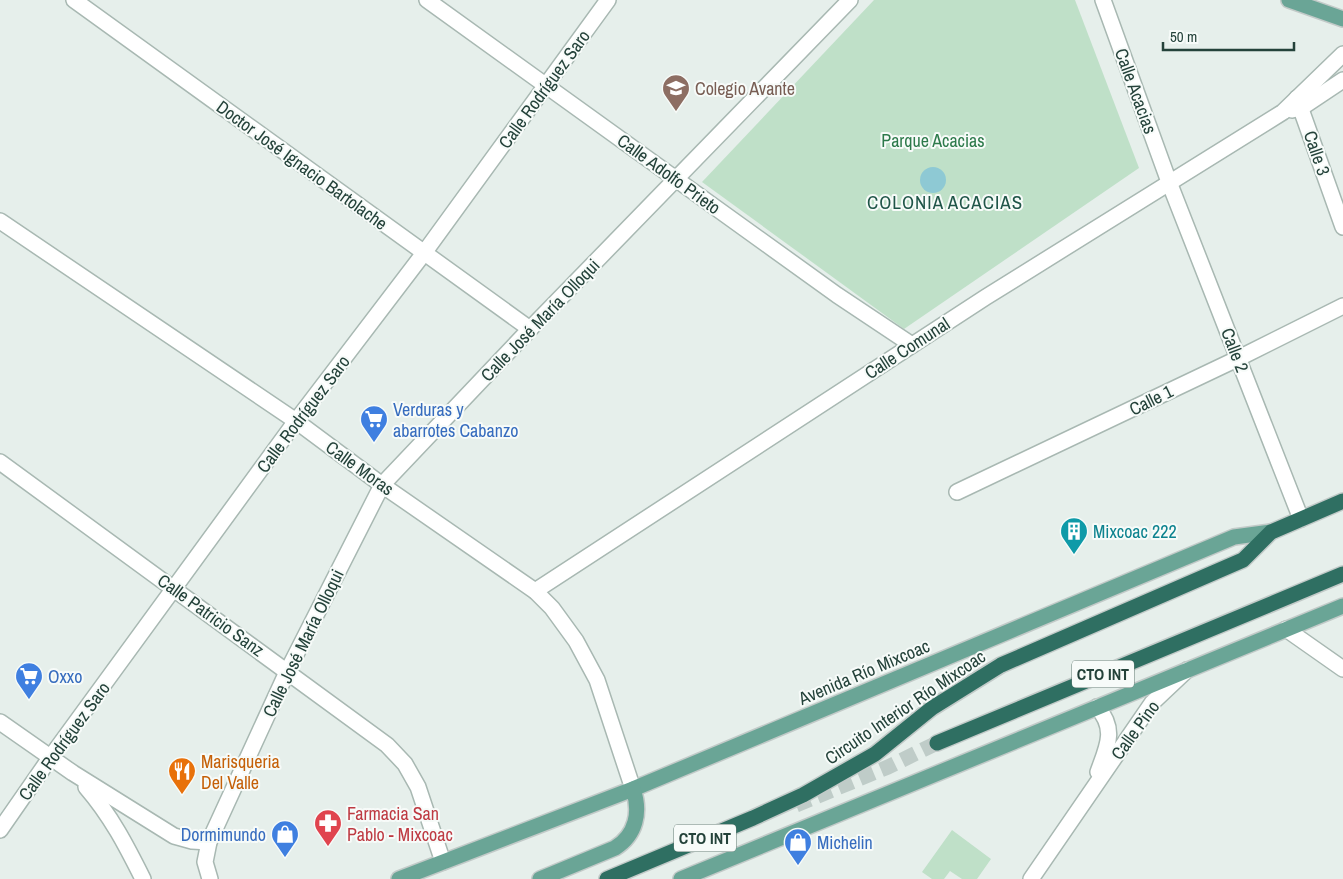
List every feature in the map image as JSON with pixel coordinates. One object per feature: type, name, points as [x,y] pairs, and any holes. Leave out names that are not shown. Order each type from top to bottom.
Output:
[{"type":"highway","name":"Avenida Río Mixcoac","points":[[1271,532],[1343,501]]},
{"type":"highway","name":"Circuito Interior Río Mixcoac","points":[[607,879],[803,795],[874,754],[932,708],[1001,665],[1243,560],[1271,532]]},
{"type":"highway","name":"CTO INT","points":[[937,743],[1343,574]]},
{"type":"main road","points":[[1288,0],[1343,19]]},
{"type":"main road","name":"Avenida Río Mixcoac","points":[[399,879],[633,789],[1234,537],[1271,532]]},
{"type":"main road","name":"CTO INT","points":[[684,879],[1343,606]]},
{"type":"main road","points":[[540,879],[615,848],[624,841],[632,832],[637,818],[637,802],[633,789]]},
{"type":"street","name":"Doctor José Ignacio Bartolache","points":[[74,0],[530,329]]},
{"type":"street","name":"Calle Adolfo Prieto","points":[[427,0],[837,295],[912,346]]},
{"type":"street","name":"Calle Rodríguez Saro","points":[[0,830],[50,758],[296,421],[424,253],[608,0]]},
{"type":"street","name":"Calle José María Olloqui","points":[[210,879],[205,862],[209,842],[287,672],[382,485],[530,329],[850,0]]},
{"type":"street","name":"Calle Acacias","points":[[1103,0],[1169,182]]},
{"type":"street","points":[[1299,103],[1343,54]]},
{"type":"street","points":[[1299,103],[1343,80]]},
{"type":"street","name":"Calle Comunal","points":[[535,591],[912,346],[1169,182],[1299,103]]},
{"type":"street","name":"Calle 3","points":[[1299,103],[1343,227]]},
{"type":"street","name":"Calle 2","points":[[1169,182],[1301,519]]},
{"type":"street","name":"Calle Moras","points":[[0,221],[296,421],[382,485],[535,591],[552,608],[576,641],[598,680],[633,789]]},
{"type":"street","name":"Calle 1","points":[[957,492],[1239,358],[1343,306]]},
{"type":"street","name":"Calle Patricio Sanz","points":[[0,462],[387,745],[406,764],[418,787],[443,862]]},
{"type":"street","points":[[1286,629],[1343,669]]},
{"type":"street","name":"Calle Pino","points":[[1031,879],[1152,703],[1187,670]]},
{"type":"street","name":"Calle Pino","points":[[1090,794],[1110,737],[1109,727],[1104,715],[1097,707]]},
{"type":"street","points":[[0,722],[72,773],[174,836],[192,841],[209,842]]},
{"type":"street","points":[[72,773],[110,817],[130,850],[143,879]]},
{"type":"green space","name":"Parque Acacias","points":[[874,0],[1075,0],[1139,168],[904,329],[702,182]]},
{"type":"green space","points":[[952,830],[991,859],[977,879],[962,879],[950,871],[944,879],[932,879],[922,872]]},
{"type":"water","points":[[933,167],[942,171],[946,180],[942,189],[933,193],[924,189],[920,180],[924,171]]},
{"type":"tunnel","points":[[796,805],[888,767],[937,743]]},
{"type":"place","name":"Colegio Avante","points":[[676,112]]},
{"type":"place","name":"Verduras y abarrotes Cabanzo","points":[[374,443]]},
{"type":"place","name":"Mixcoac 222","points":[[1074,555]]},
{"type":"place","name":"Oxxo","points":[[29,700]]},
{"type":"place","name":"Marisqueria Del Valle","points":[[182,795]]},
{"type":"place","name":"Farmacia San Pablo - Mixcoac","points":[[328,847]]},
{"type":"place","name":"Dormimundo","points":[[285,858]]},
{"type":"place","name":"Michelin","points":[[798,866]]},
{"type":"district","name":"COLONIA ACACIAS","points":[[945,202]]}]
